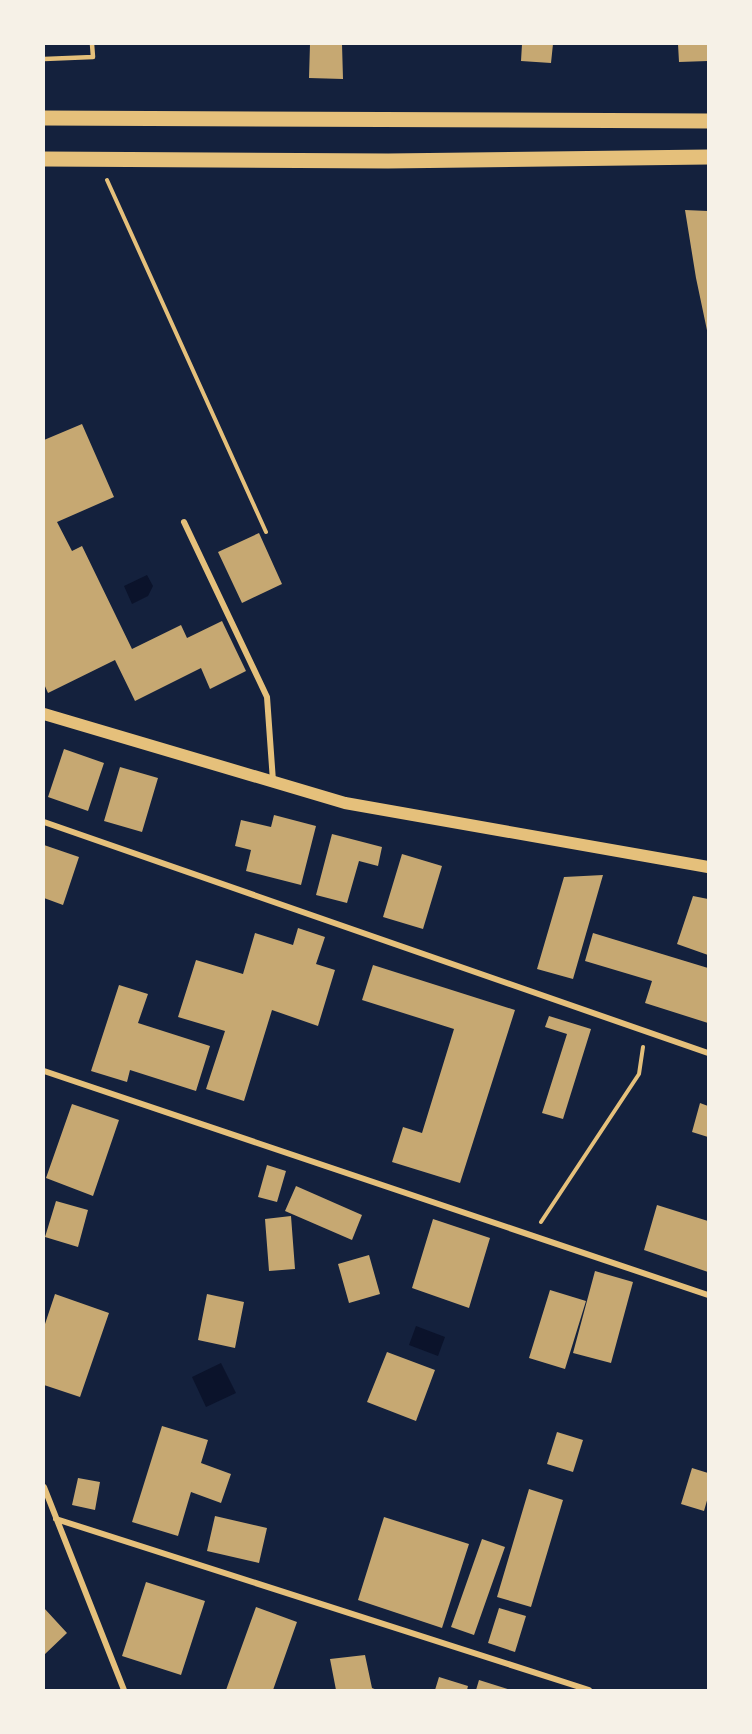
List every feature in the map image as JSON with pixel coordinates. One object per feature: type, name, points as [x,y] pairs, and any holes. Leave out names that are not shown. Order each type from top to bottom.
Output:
[{"type":"main road","points":[[44,118],[708,121]]},
{"type":"main road","points":[[44,159],[400,161],[708,157]]},
{"type":"main road","points":[[44,714],[345,803],[708,867]]},
{"type":"street","points":[[184,522],[267,697],[273,782]]},
{"type":"street","points":[[44,822],[708,1053]]},
{"type":"street","points":[[44,1071],[708,1295]]},
{"type":"street","points":[[44,1487],[124,1690]]},
{"type":"street","points":[[56,1519],[589,1690]]},
{"type":"lane","points":[[44,59],[93,57],[92,44]]},
{"type":"path","points":[[98,160],[266,532]]},
{"type":"path","points":[[532,1235],[639,1074],[645,1031]]},
{"type":"water","points":[[147,575],[153,586],[148,596],[132,604],[124,586]]},
{"type":"water","points":[[416,1326],[445,1337],[438,1356],[409,1345]]},
{"type":"water","points":[[221,1363],[236,1393],[206,1407],[192,1377]]},
{"type":"building","points":[[310,44],[342,44],[343,79],[309,78]]},
{"type":"building","points":[[522,44],[553,44],[551,63],[521,61]]},
{"type":"building","points":[[678,44],[708,44],[708,61],[679,62]]},
{"type":"building","points":[[685,210],[708,211],[708,335],[696,278]]},
{"type":"building","points":[[82,424],[114,497],[57,522],[72,551],[82,546],[132,649],[181,625],[187,638],[222,621],[246,671],[210,689],[201,668],[135,701],[115,660],[48,693],[44,684],[44,440]]},
{"type":"building","points":[[259,533],[282,584],[242,603],[218,552]]},
{"type":"building","points":[[64,749],[104,763],[88,811],[48,797]]},
{"type":"building","points":[[120,767],[158,778],[142,832],[104,821]]},
{"type":"building","points":[[274,815],[316,826],[301,885],[246,871],[251,850],[235,846],[241,820],[271,827]]},
{"type":"building","points":[[332,834],[382,847],[378,866],[359,861],[347,903],[316,895]]},
{"type":"building","points":[[44,845],[79,857],[63,905],[44,898]]},
{"type":"building","points":[[402,854],[442,866],[423,929],[383,917]]},
{"type":"building","points":[[603,875],[573,979],[537,969],[564,877]]},
{"type":"building","points":[[693,896],[708,899],[708,955],[677,944]]},
{"type":"building","points":[[298,928],[325,937],[316,964],[335,970],[318,1026],[272,1010],[244,1101],[206,1089],[225,1031],[178,1017],[196,960],[243,974],[255,933],[293,945]]},
{"type":"building","points":[[593,933],[708,968],[708,1023],[645,1003],[652,981],[585,961]]},
{"type":"building","points":[[373,965],[515,1010],[460,1183],[392,1162],[403,1127],[422,1133],[454,1029],[362,1000]]},
{"type":"building","points":[[119,985],[148,994],[138,1023],[210,1046],[196,1091],[130,1070],[127,1082],[91,1071]]},
{"type":"building","points":[[549,1016],[591,1029],[563,1119],[542,1113],[567,1034],[545,1027]]},
{"type":"building","points":[[700,1103],[708,1106],[708,1137],[692,1132]]},
{"type":"building","points":[[72,1104],[119,1120],[93,1196],[46,1178]]},
{"type":"building","points":[[267,1165],[286,1171],[277,1202],[258,1197]]},
{"type":"building","points":[[296,1186],[362,1215],[352,1240],[285,1211]]},
{"type":"building","points":[[56,1201],[88,1210],[78,1247],[45,1237]]},
{"type":"building","points":[[657,1205],[708,1221],[708,1272],[644,1250]]},
{"type":"building","points":[[291,1216],[295,1269],[269,1271],[265,1219]]},
{"type":"building","points":[[433,1219],[490,1238],[469,1308],[412,1288]]},
{"type":"building","points":[[369,1255],[380,1294],[349,1303],[338,1264]]},
{"type":"building","points":[[595,1271],[633,1282],[611,1363],[573,1353]]},
{"type":"building","points":[[550,1290],[586,1301],[565,1369],[529,1358]]},
{"type":"building","points":[[55,1294],[109,1313],[80,1397],[44,1385],[44,1327]]},
{"type":"building","points":[[207,1294],[244,1302],[235,1348],[198,1340]]},
{"type":"building","points":[[387,1352],[435,1370],[416,1421],[367,1402]]},
{"type":"building","points":[[162,1426],[208,1440],[201,1463],[231,1474],[221,1503],[191,1492],[178,1536],[132,1522]]},
{"type":"building","points":[[557,1432],[583,1440],[573,1472],[547,1464]]},
{"type":"building","points":[[692,1468],[708,1473],[708,1497],[704,1511],[681,1504]]},
{"type":"building","points":[[78,1478],[100,1482],[95,1510],[72,1505]]},
{"type":"building","points":[[529,1489],[563,1500],[531,1607],[497,1597]]},
{"type":"building","points":[[215,1516],[267,1528],[259,1563],[207,1551]]},
{"type":"building","points":[[384,1517],[469,1544],[442,1628],[358,1600]]},
{"type":"building","points":[[482,1539],[505,1547],[474,1635],[451,1627]]},
{"type":"building","points":[[146,1582],[205,1601],[181,1675],[122,1656]]},
{"type":"building","points":[[256,1607],[297,1622],[273,1690],[226,1690]]},
{"type":"building","points":[[44,1608],[67,1633],[44,1655]]},
{"type":"building","points":[[499,1608],[526,1616],[515,1652],[488,1643]]},
{"type":"building","points":[[365,1655],[372,1688],[377,1690],[336,1690],[330,1659]]},
{"type":"building","points":[[439,1677],[468,1686],[467,1690],[435,1690]]},
{"type":"building","points":[[479,1680],[511,1690],[476,1690]]}]
